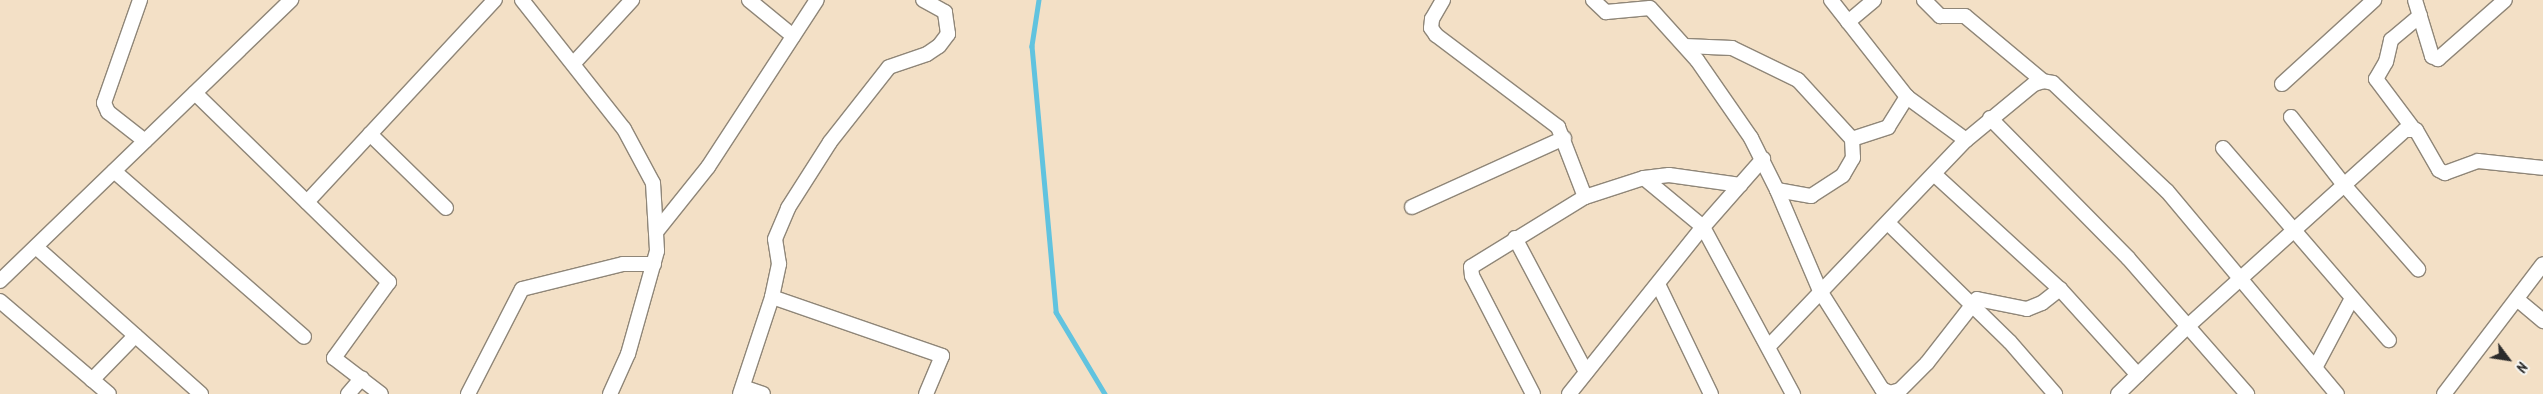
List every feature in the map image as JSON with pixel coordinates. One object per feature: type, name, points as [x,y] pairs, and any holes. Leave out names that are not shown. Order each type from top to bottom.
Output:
[{"type":"street","points":[[140,0],[104,103],[108,112],[145,141]]},
{"type":"street","points":[[0,281],[291,0]]},
{"type":"street","points":[[307,202],[495,0]]},
{"type":"street","points":[[522,0],[574,63],[624,129],[653,183],[657,251],[628,354],[610,394]]},
{"type":"street","points":[[574,63],[632,0]]},
{"type":"street","points":[[749,0],[794,36]]},
{"type":"street","points":[[656,232],[708,167],[817,0]]},
{"type":"street","points":[[763,394],[741,390],[772,297],[779,264],[775,239],[788,208],[830,142],[889,67],[927,54],[939,46],[948,34],[945,12],[923,0]]},
{"type":"street","points":[[1443,0],[1432,20],[1431,28],[1436,35],[1558,126],[1585,197]]},
{"type":"street","points":[[1592,0],[1601,11],[1606,12],[1650,8],[1685,46],[1763,159],[1820,291],[1882,389],[1890,393],[1900,390],[1927,363],[1971,304],[1982,298],[2027,309],[2042,303],[2060,289]]},
{"type":"street","points":[[1831,0],[1907,97],[1966,140]]},
{"type":"street","points":[[1924,0],[1940,16],[1965,16],[2043,80],[2053,83],[2167,192],[2336,394]]},
{"type":"street","points":[[2282,84],[2374,0]]},
{"type":"street","points":[[2415,0],[2432,56],[2442,58],[2505,0]]},
{"type":"street","points":[[1848,22],[1871,1]]},
{"type":"street","points":[[2420,16],[2391,40],[2386,62],[2376,79],[2412,127],[2439,170],[2444,173],[2478,161],[2543,168]]},
{"type":"street","points":[[1685,46],[1732,48],[1798,80],[1852,139],[1853,158],[1843,175],[1811,196],[1777,190]]},
{"type":"street","points":[[1769,346],[1966,140],[1990,118],[2034,84],[2043,80]]},
{"type":"street","points":[[195,93],[389,282],[334,358],[362,378],[380,394]]},
{"type":"street","points":[[1852,139],[1888,127],[1907,97]]},
{"type":"street","points":[[2291,117],[2345,186],[2418,269]]},
{"type":"street","points":[[1990,118],[2128,258],[2247,394]]},
{"type":"street","points":[[2125,392],[2138,375],[2188,326],[2242,280],[2292,231],[2345,186],[2405,130],[2412,127]]},
{"type":"street","points":[[370,134],[446,208]]},
{"type":"street","points":[[1412,207],[1564,138]]},
{"type":"street","points":[[2222,148],[2292,231],[2389,340]]},
{"type":"street","points":[[1569,394],[1702,227],[1763,159]]},
{"type":"street","points":[[114,171],[304,337]]},
{"type":"street","points":[[1934,174],[2060,289],[2138,375]]},
{"type":"street","points":[[1533,394],[1472,276],[1471,267],[1478,260],[1585,197],[1644,178],[1669,175],[1740,186]]},
{"type":"street","points":[[1644,178],[1702,227],[1769,346],[1793,394]]},
{"type":"street","points":[[1888,223],[2010,342],[2055,394]]},
{"type":"street","points":[[1515,238],[1586,372]]},
{"type":"street","points":[[36,247],[201,394]]},
{"type":"street","points":[[468,394],[522,289],[622,264],[654,264]]},
{"type":"street","points":[[2444,394],[2518,300],[2543,264]]},
{"type":"street","points":[[1658,284],[1711,394]]},
{"type":"street","points":[[772,297],[942,356],[926,394]]},
{"type":"street","points":[[2315,368],[2352,298]]},
{"type":"street","points":[[2518,300],[2543,321]]},
{"type":"street","points":[[0,302],[109,394]]},
{"type":"street","points":[[92,380],[135,336]]},
{"type":"street","points":[[348,394],[362,378]]},
{"type":"waterway","points":[[1039,0],[1032,46],[1056,312],[1105,394]]}]
